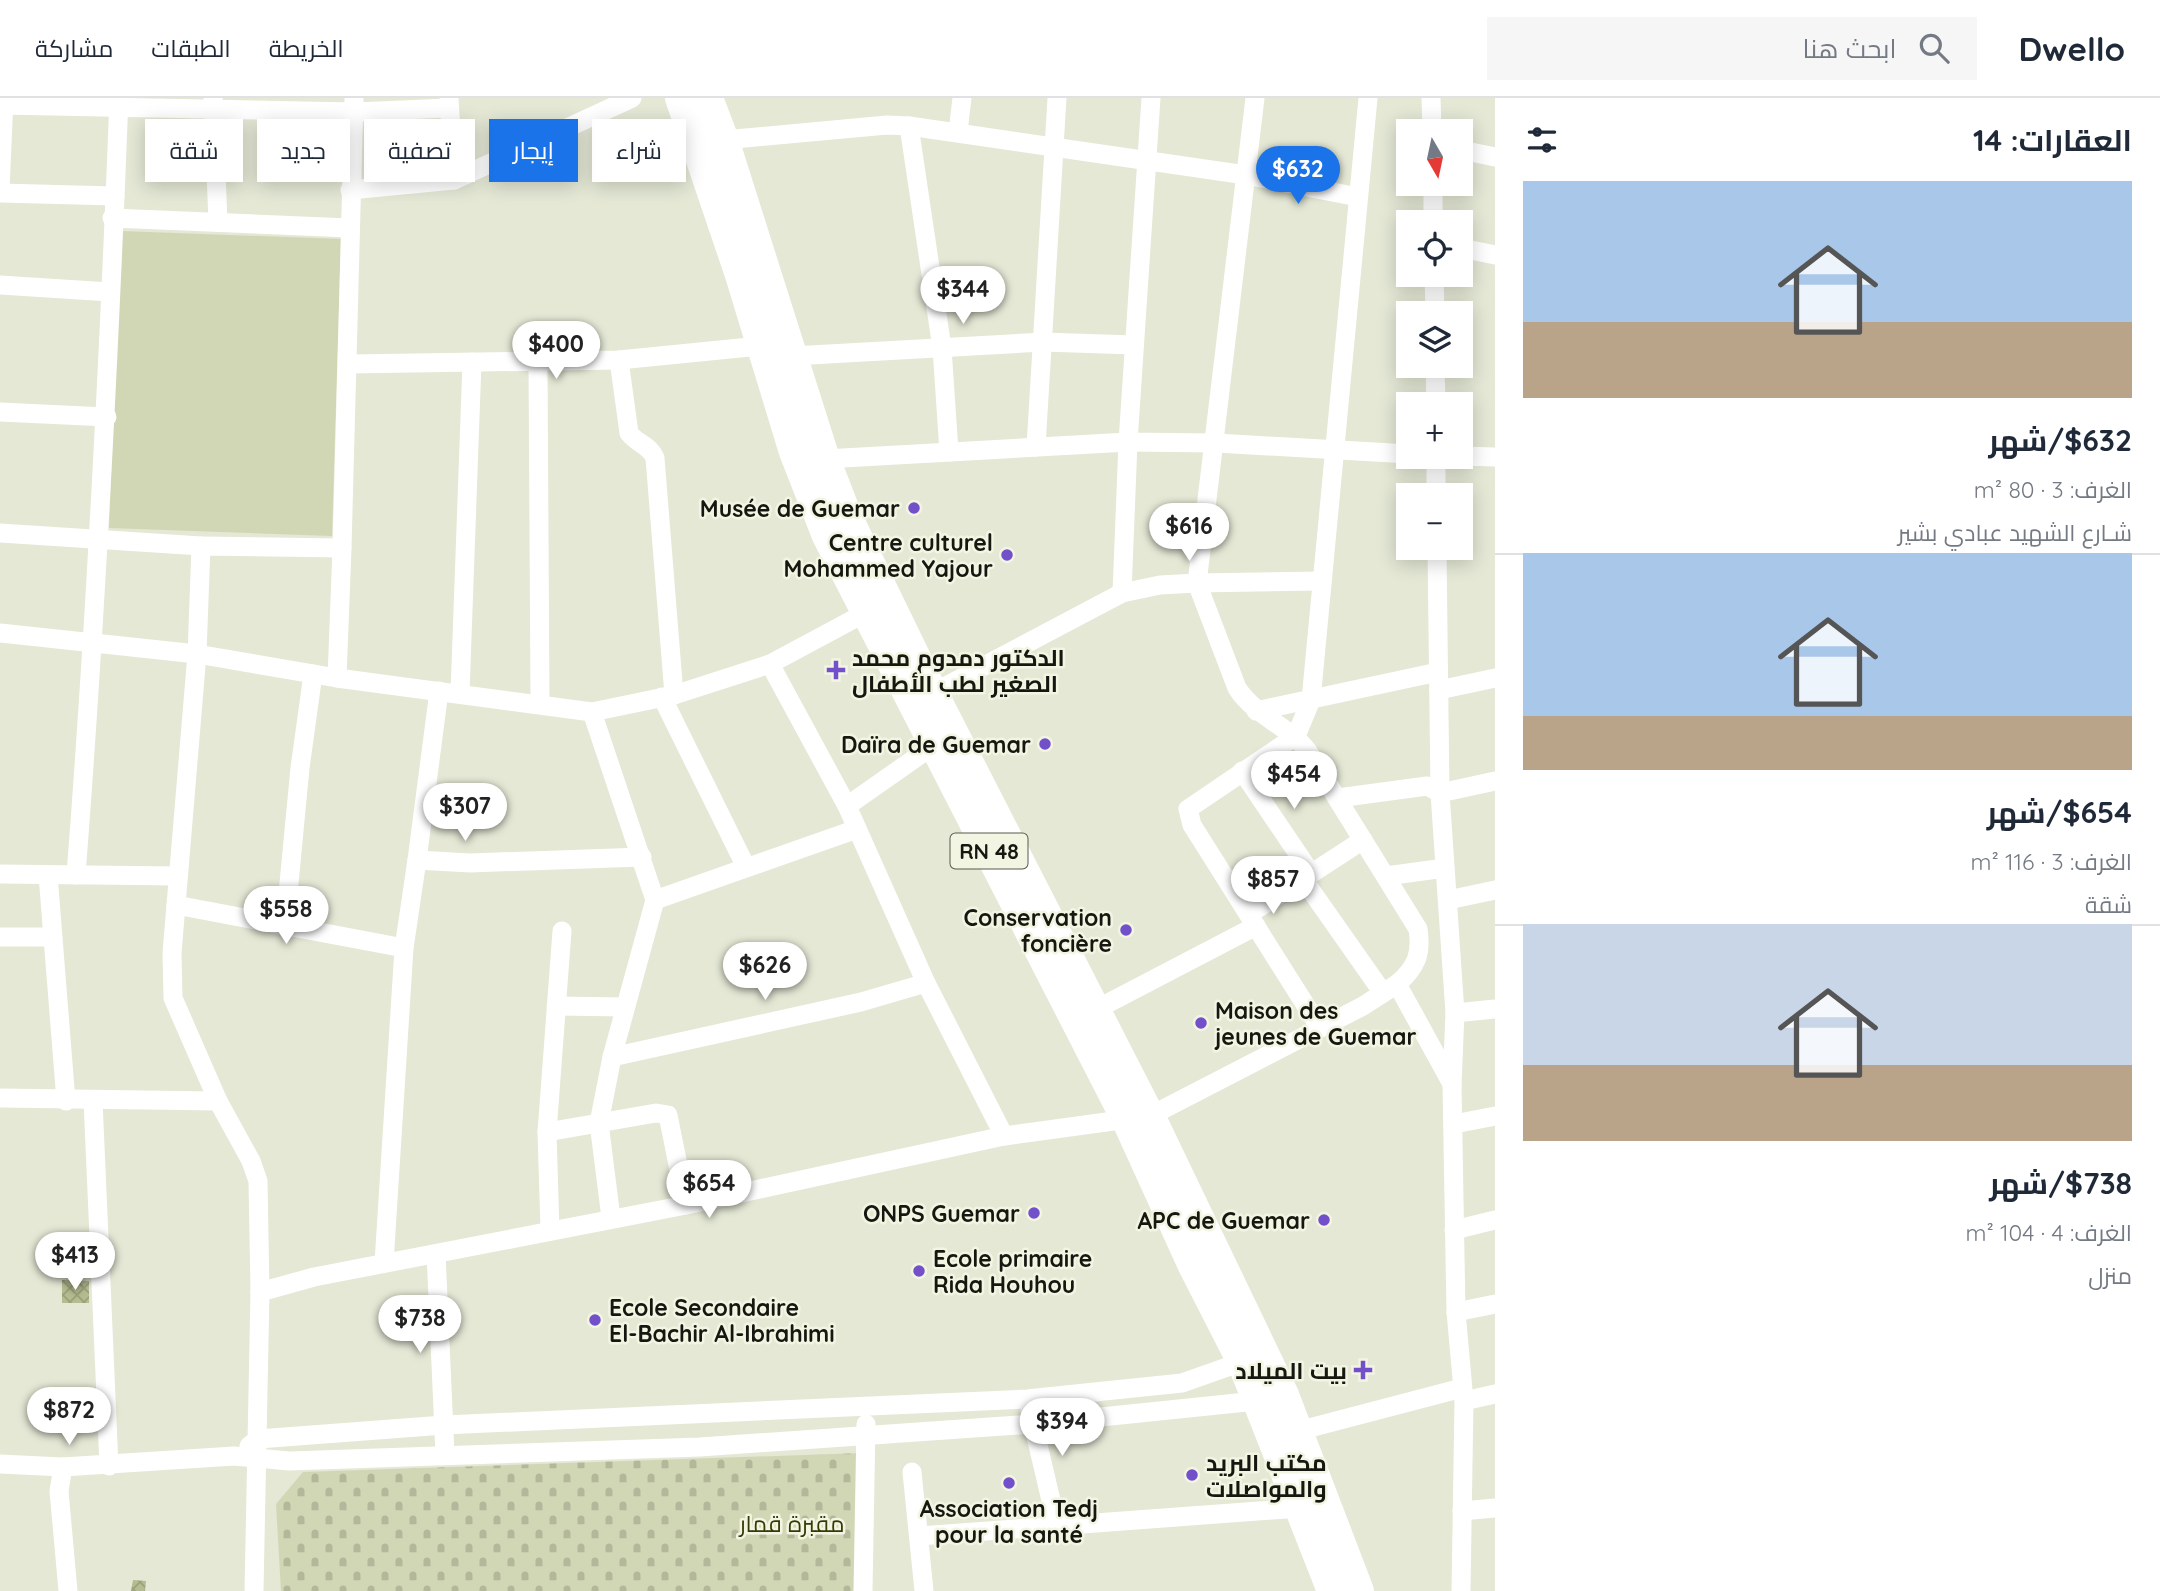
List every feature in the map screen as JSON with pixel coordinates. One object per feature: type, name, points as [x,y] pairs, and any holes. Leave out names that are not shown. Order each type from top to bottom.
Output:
[{"type":"highway","name":"RN 48","points":[[680,98],[697,141],[794,452],[827,536],[934,745],[964,778],[1095,1010],[1139,1118],[1193,1266],[1253,1358],[1271,1399],[1299,1508],[1332,1591]]},
{"type":"highway","name":"RN 48","points":[[708,98],[724,140],[825,459],[848,516],[933,693],[964,778],[1139,1118]]},
{"type":"highway","name":"RN 48","points":[[1271,1399],[1298,1431],[1359,1591]]},
{"type":"street","points":[[475,170],[632,98]]},
{"type":"street","points":[[958,132],[962,98]]},
{"type":"street","points":[[1037,447],[1057,98]]},
{"type":"street","points":[[1122,593],[1128,442],[1151,98]]},
{"type":"street","points":[[260,1292],[314,1277],[686,1205],[1004,1136],[1139,1118],[1320,1028],[1390,989],[1415,966],[1421,947],[1418,929],[1338,798],[1296,736],[1256,711],[1237,688],[1197,583],[1216,443],[1255,98]]},
{"type":"street","points":[[1320,1028],[1192,825],[1188,813],[1189,807],[1296,736],[1311,700],[1368,98]]},
{"type":"street","points":[[1431,98],[1432,119]]},
{"type":"street","points":[[115,197],[0,191],[2,102],[354,105],[449,103]]},
{"type":"street","points":[[76,875],[94,645],[107,417],[112,218],[119,104]]},
{"type":"street","points":[[215,104],[218,222]]},
{"type":"street","points":[[337,678],[349,363],[354,105]]},
{"type":"street","points":[[724,140],[887,125],[909,126],[1246,175],[1358,197]]},
{"type":"street","points":[[909,126],[942,348],[949,452]]},
{"type":"street","points":[[1474,153],[1495,158]]},
{"type":"street","points":[[351,190],[433,182]]},
{"type":"street","points":[[112,218],[350,228]]},
{"type":"street","points":[[1473,251],[1495,256]]},
{"type":"street","points":[[0,285],[110,292]]},
{"type":"street","points":[[792,356],[1043,342],[1134,345]]},
{"type":"street","points":[[349,363],[619,360],[760,346]]},
{"type":"street","points":[[619,360],[629,433],[635,440],[651,449],[655,458],[668,696],[746,867]]},
{"type":"street","points":[[460,693],[472,362]]},
{"type":"street","points":[[538,362],[540,703]]},
{"type":"street","points":[[0,411],[107,417]]},
{"type":"street","points":[[825,459],[1128,442],[1216,443],[1396,453]]},
{"type":"street","points":[[1473,456],[1495,457]]},
{"type":"street","points":[[0,533],[100,537],[201,546],[342,548]]},
{"type":"street","points":[[201,546],[197,654],[170,979],[173,998],[218,1101],[251,1161],[258,1181],[260,1292],[254,1591]]},
{"type":"street","points":[[1437,560],[1440,793],[1455,1013],[1452,1085],[1454,1230],[1456,1312],[1463,1394],[1461,1591]]},
{"type":"street","points":[[933,693],[1122,593],[1160,584],[1322,581]]},
{"type":"street","points":[[0,633],[197,654],[337,678],[592,712],[668,696],[769,664],[867,612]]},
{"type":"street","points":[[769,664],[847,806],[926,983],[1004,1136]]},
{"type":"street","points":[[285,925],[300,768],[313,674]]},
{"type":"street","points":[[1256,711],[1438,681],[1495,678]]},
{"type":"street","points":[[384,1263],[404,948],[439,691]]},
{"type":"street","points":[[592,712],[655,900],[612,1057],[599,1124],[611,1218]]},
{"type":"street","points":[[847,806],[934,745]]},
{"type":"street","points":[[1242,771],[1307,876],[1390,989],[1452,1085]]},
{"type":"street","points":[[1338,798],[1427,786],[1440,793],[1495,781]]},
{"type":"street","points":[[655,900],[857,829]]},
{"type":"street","points":[[1095,1010],[1252,920],[1307,876],[1363,840]]},
{"type":"street","points":[[417,860],[470,863],[642,857]]},
{"type":"street","points":[[1386,876],[1445,868]]},
{"type":"street","points":[[0,874],[178,876]]},
{"type":"street","points":[[48,875],[66,1101]]},
{"type":"street","points":[[1448,900],[1495,890]]},
{"type":"street","points":[[176,905],[404,948]]},
{"type":"street","points":[[550,1231],[547,1132],[562,931]]},
{"type":"street","points":[[0,937],[52,937]]},
{"type":"street","points":[[612,1057],[861,1002],[926,983]]},
{"type":"street","points":[[556,1006],[625,1007]]},
{"type":"street","points":[[1455,1013],[1495,1009]]},
{"type":"street","points":[[0,1098],[218,1101]]},
{"type":"street","points":[[93,1100],[109,1466]]},
{"type":"street","points":[[547,1132],[656,1113],[668,1115],[686,1205]]},
{"type":"street","points":[[1454,1124],[1495,1116]]},
{"type":"street","points":[[1454,1230],[1495,1220]]},
{"type":"street","points":[[436,1254],[445,1454]]},
{"type":"street","points":[[1456,1312],[1495,1304]]},
{"type":"street","points":[[234,1456],[258,1439],[444,1425],[866,1409],[1027,1399],[1166,1385],[1253,1358]]},
{"type":"street","points":[[1166,1385],[1169,1411]]},
{"type":"street","points":[[1298,1431],[1463,1394],[1495,1394]]},
{"type":"street","points":[[1027,1399],[1057,1526]]},
{"type":"street","points":[[0,1464],[109,1466],[234,1456],[258,1460],[700,1447],[1033,1424],[1271,1399]]},
{"type":"street","points":[[863,1591],[866,1409]]},
{"type":"street","points":[[592,1449],[593,1421]]},
{"type":"street","points":[[63,1467],[59,1490],[68,1591]]},
{"type":"street","points":[[912,1472],[924,1591]]},
{"type":"street","points":[[919,1536],[1299,1508]]},
{"type":"street","points":[[1462,1511],[1495,1508]]},
{"type":"green space","points":[[121,231],[341,239],[332,536],[109,528]]},
{"type":"green space","name":"مقبرة قمار","points":[[862,1453],[861,1591],[281,1591],[276,1504],[303,1472]]},
{"type":"building","points":[[62,1280],[89,1281],[89,1303],[62,1303]]},
{"type":"building","points":[[133,1580],[146,1581],[145,1591],[131,1591]]},
{"type":"place","name":"Musée de Guemar","points":[[914,508]]},
{"type":"place","name":"Centre culturel Mohammed Yajour","points":[[1007,555]]},
{"type":"place","name":"الدكتور دمدوم محمد الصغير لطب الأطفال","points":[[836,670]]},
{"type":"place","name":"Daïra de Guemar","points":[[1045,744]]},
{"type":"place","name":"Conservation foncière","points":[[1126,930]]},
{"type":"place","name":"Maison des jeunes de Guemar","points":[[1201,1023]]},
{"type":"place","name":"ONPS Guemar","points":[[1034,1213]]},
{"type":"place","name":"APC de Guemar","points":[[1324,1220]]},
{"type":"place","name":"Ecole primaire Rida Houhou","points":[[919,1271]]},
{"type":"place","name":"Ecole Secondaire El-Bachir Al-Ibrahimi","points":[[595,1320]]},
{"type":"place","name":"بيت الميلاد","points":[[1363,1370]]},
{"type":"place","name":"مكتب البريد والمواصلات","points":[[1192,1475]]},
{"type":"place","name":"Association Tedj pour la santé","points":[[1009,1483]]}]
